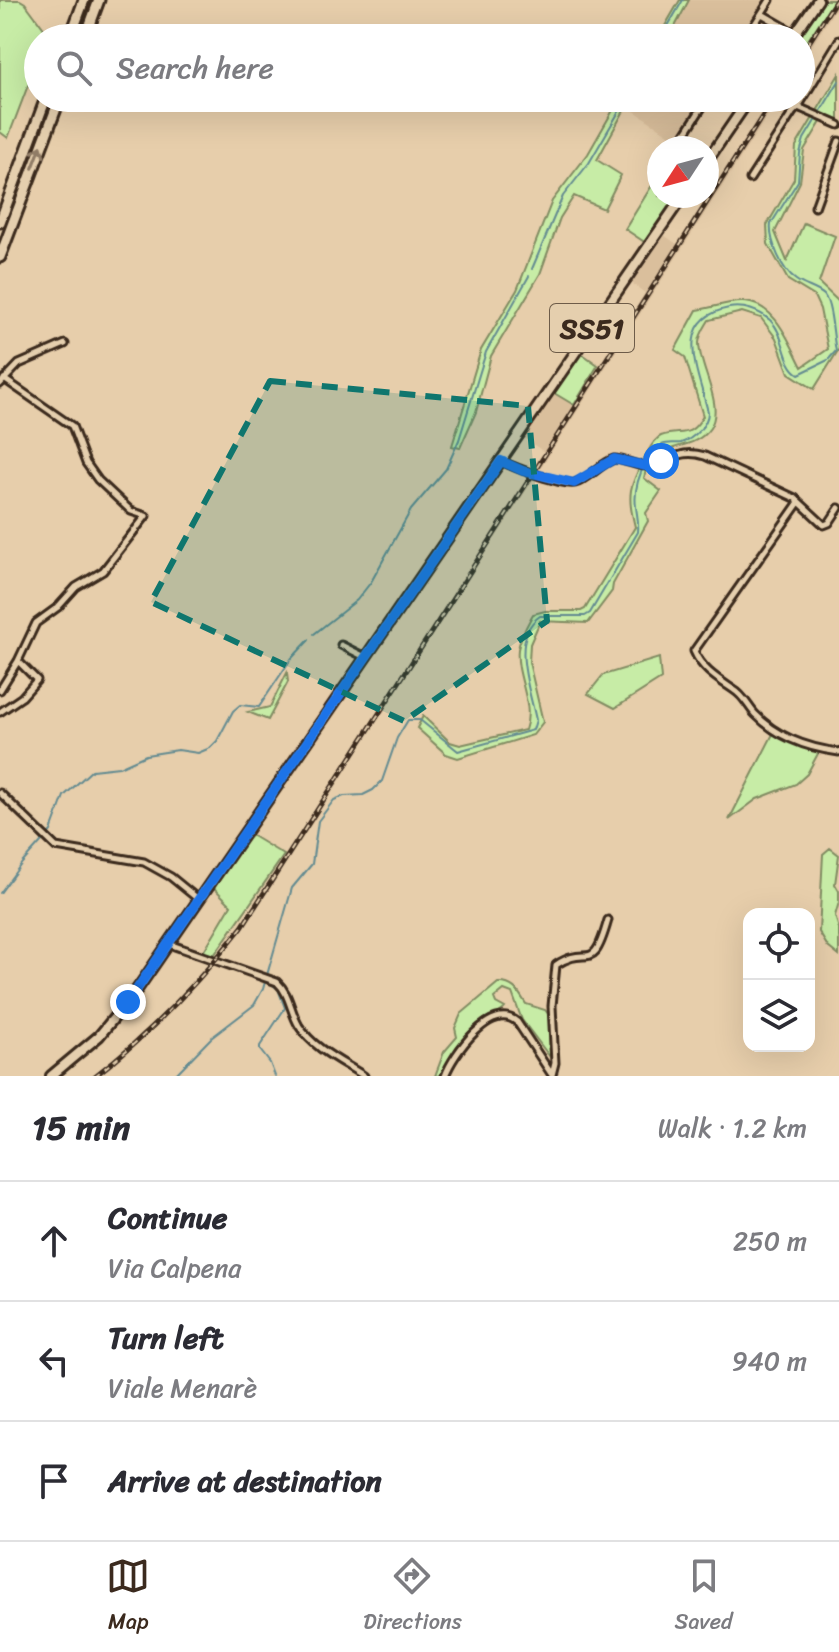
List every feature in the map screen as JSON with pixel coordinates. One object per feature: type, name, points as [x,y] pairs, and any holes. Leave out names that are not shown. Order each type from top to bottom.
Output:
[{"type":"highway","points":[[75,24],[84,0]]},
{"type":"highway","points":[[90,24],[99,0]]},
{"type":"highway","points":[[0,222],[41,112]]},
{"type":"highway","points":[[0,257],[55,112]]},
{"type":"main road","points":[[801,24],[818,0]]},
{"type":"main road","points":[[719,143],[740,112]]},
{"type":"main road","name":"SS51","points":[[51,1076],[90,1045],[112,1022],[169,944],[675,208]]},
{"type":"street","points":[[755,24],[770,0]]},
{"type":"street","points":[[762,14],[776,24]]},
{"type":"street","points":[[815,79],[839,40]]},
{"type":"street","points":[[684,136],[699,112]]},
{"type":"street","points":[[750,179],[793,112]]},
{"type":"street","points":[[807,112],[839,125]]},
{"type":"street","points":[[815,207],[839,141]]},
{"type":"street","points":[[0,690],[36,623],[58,607],[76,587],[103,571],[146,516],[131,511],[98,480],[86,463],[72,426],[2,382],[19,364],[65,344]]},
{"type":"street","points":[[501,461],[523,471],[574,483],[614,459],[644,466],[692,452],[799,502],[824,525],[829,523],[839,508]]},
{"type":"street","points":[[799,502],[694,651],[707,670],[738,693],[767,724],[782,735],[810,747],[839,752]]},
{"type":"street","points":[[341,645],[366,657]]},
{"type":"street","points":[[0,712],[22,697],[37,680],[18,661]]},
{"type":"street","points":[[0,793],[56,847],[144,862],[171,877],[199,900]]},
{"type":"street","points":[[552,1076],[555,1063],[552,1018],[556,965],[594,954],[600,948],[608,920]]},
{"type":"street","points":[[169,944],[265,976],[284,989],[291,1012],[305,1035],[315,1045],[364,1076]]},
{"type":"street","points":[[445,1076],[455,1057],[484,1024],[501,1016],[511,1017],[517,1022],[552,1076]]},
{"type":"highlighted area","points":[[270,381],[528,406],[547,621],[404,721],[151,602]]},
{"type":"shaded area","points":[[689,0],[769,0],[754,24],[676,24]]},
{"type":"shaded area","points":[[834,0],[839,0],[815,41],[815,29]]},
{"type":"shaded area","points":[[636,112],[699,112],[684,136],[672,136]]},
{"type":"shaded area","points":[[762,112],[770,112],[719,191],[719,179]]},
{"type":"shaded area","points":[[700,208],[708,208],[495,539],[490,535],[544,452],[519,434],[549,390],[574,405],[645,293],[626,279],[658,231],[677,244]]},
{"type":"green space","points":[[0,0],[20,0],[41,24],[24,24],[24,96],[8,138],[0,132]]},
{"type":"green space","points":[[680,0],[689,0],[676,24],[666,24]]},
{"type":"green space","points":[[822,0],[834,0],[815,29],[815,24],[806,24]]},
{"type":"green space","points":[[839,74],[839,121],[824,117],[804,150],[800,182],[775,232],[787,261],[804,223],[835,236],[819,283],[839,302],[839,349],[814,389],[789,373],[776,338],[761,318],[742,312],[709,320],[699,343],[713,398],[714,419],[702,437],[663,452],[648,465],[644,478],[661,491],[646,513],[648,521],[612,591],[588,623],[540,621],[530,644],[529,662],[543,722],[533,735],[458,758],[446,754],[417,728],[423,716],[450,742],[460,745],[525,730],[528,710],[518,649],[533,614],[585,609],[635,527],[631,490],[648,452],[661,436],[689,431],[703,416],[685,357],[675,350],[697,310],[741,302],[763,308],[786,335],[802,367],[828,349],[820,309],[814,296],[788,280],[768,244],[767,225],[794,179],[796,146]]},
{"type":"green space","points":[[612,112],[623,112],[597,160],[621,175],[604,209],[574,196],[560,218],[540,274],[491,356],[476,412],[460,448],[452,446],[481,350],[517,290],[552,201],[588,154]]},
{"type":"green space","points":[[647,193],[647,208],[675,208],[649,245],[625,229]]},
{"type":"green space","points":[[577,350],[598,365],[574,405],[549,390]]},
{"type":"green space","points":[[659,658],[661,679],[615,708],[588,694],[603,675]]},
{"type":"green space","points":[[287,673],[288,682],[268,720],[248,712],[270,707]]},
{"type":"green space","points":[[775,730],[820,750],[807,774],[796,784],[757,799],[729,820]]},
{"type":"green space","points":[[251,835],[284,855],[212,958],[202,954],[231,905],[214,888]]},
{"type":"green space","points":[[830,848],[839,855],[835,884],[839,902],[835,916],[839,929],[839,956],[828,947],[819,932],[823,854]]},
{"type":"green space","points":[[498,983],[512,986],[526,1004],[545,1010],[549,1015],[550,1057],[522,1020],[512,993],[504,990],[494,998],[505,1008],[468,1037],[454,1052],[442,1076],[435,1076],[444,1052],[457,1037],[455,1028],[461,1014]]},
{"type":"waterway","points":[[669,24],[683,0]]},
{"type":"waterway","points":[[174,1076],[211,1038],[254,1005],[263,989],[292,888],[312,864],[318,821],[334,800],[363,795],[382,781],[397,738],[408,720],[420,720],[458,751],[533,730],[536,720],[524,665],[525,637],[540,616],[585,616],[590,613],[638,532],[636,490],[645,464],[662,445],[686,441],[705,422],[708,412],[693,350],[694,336],[700,324],[711,314],[735,307],[761,314],[775,326],[790,363],[799,374],[828,360],[836,351],[827,300],[786,270],[772,238],[771,224],[798,181],[804,139],[839,81]]},
{"type":"waterway","points":[[532,269],[563,196],[589,163],[619,112]]},
{"type":"waterway","points":[[314,634],[357,600],[371,582],[411,510],[446,469],[459,440],[486,352],[529,276]]},
{"type":"waterway","points":[[0,893],[51,831],[64,796],[92,770],[119,767],[146,755],[178,750],[198,753],[210,748],[240,705],[259,707],[291,659],[309,640]]},
{"type":"waterway","points":[[267,981],[278,989],[285,1008],[260,1046],[275,1076]]},
{"type":"railway","points":[[815,33],[836,0]]},
{"type":"railway","points":[[95,1076],[173,1006],[242,927],[765,112]]},
{"type":"route","points":[[128,1002],[501,461],[523,471],[574,483],[614,459],[646,466],[661,461]]}]
